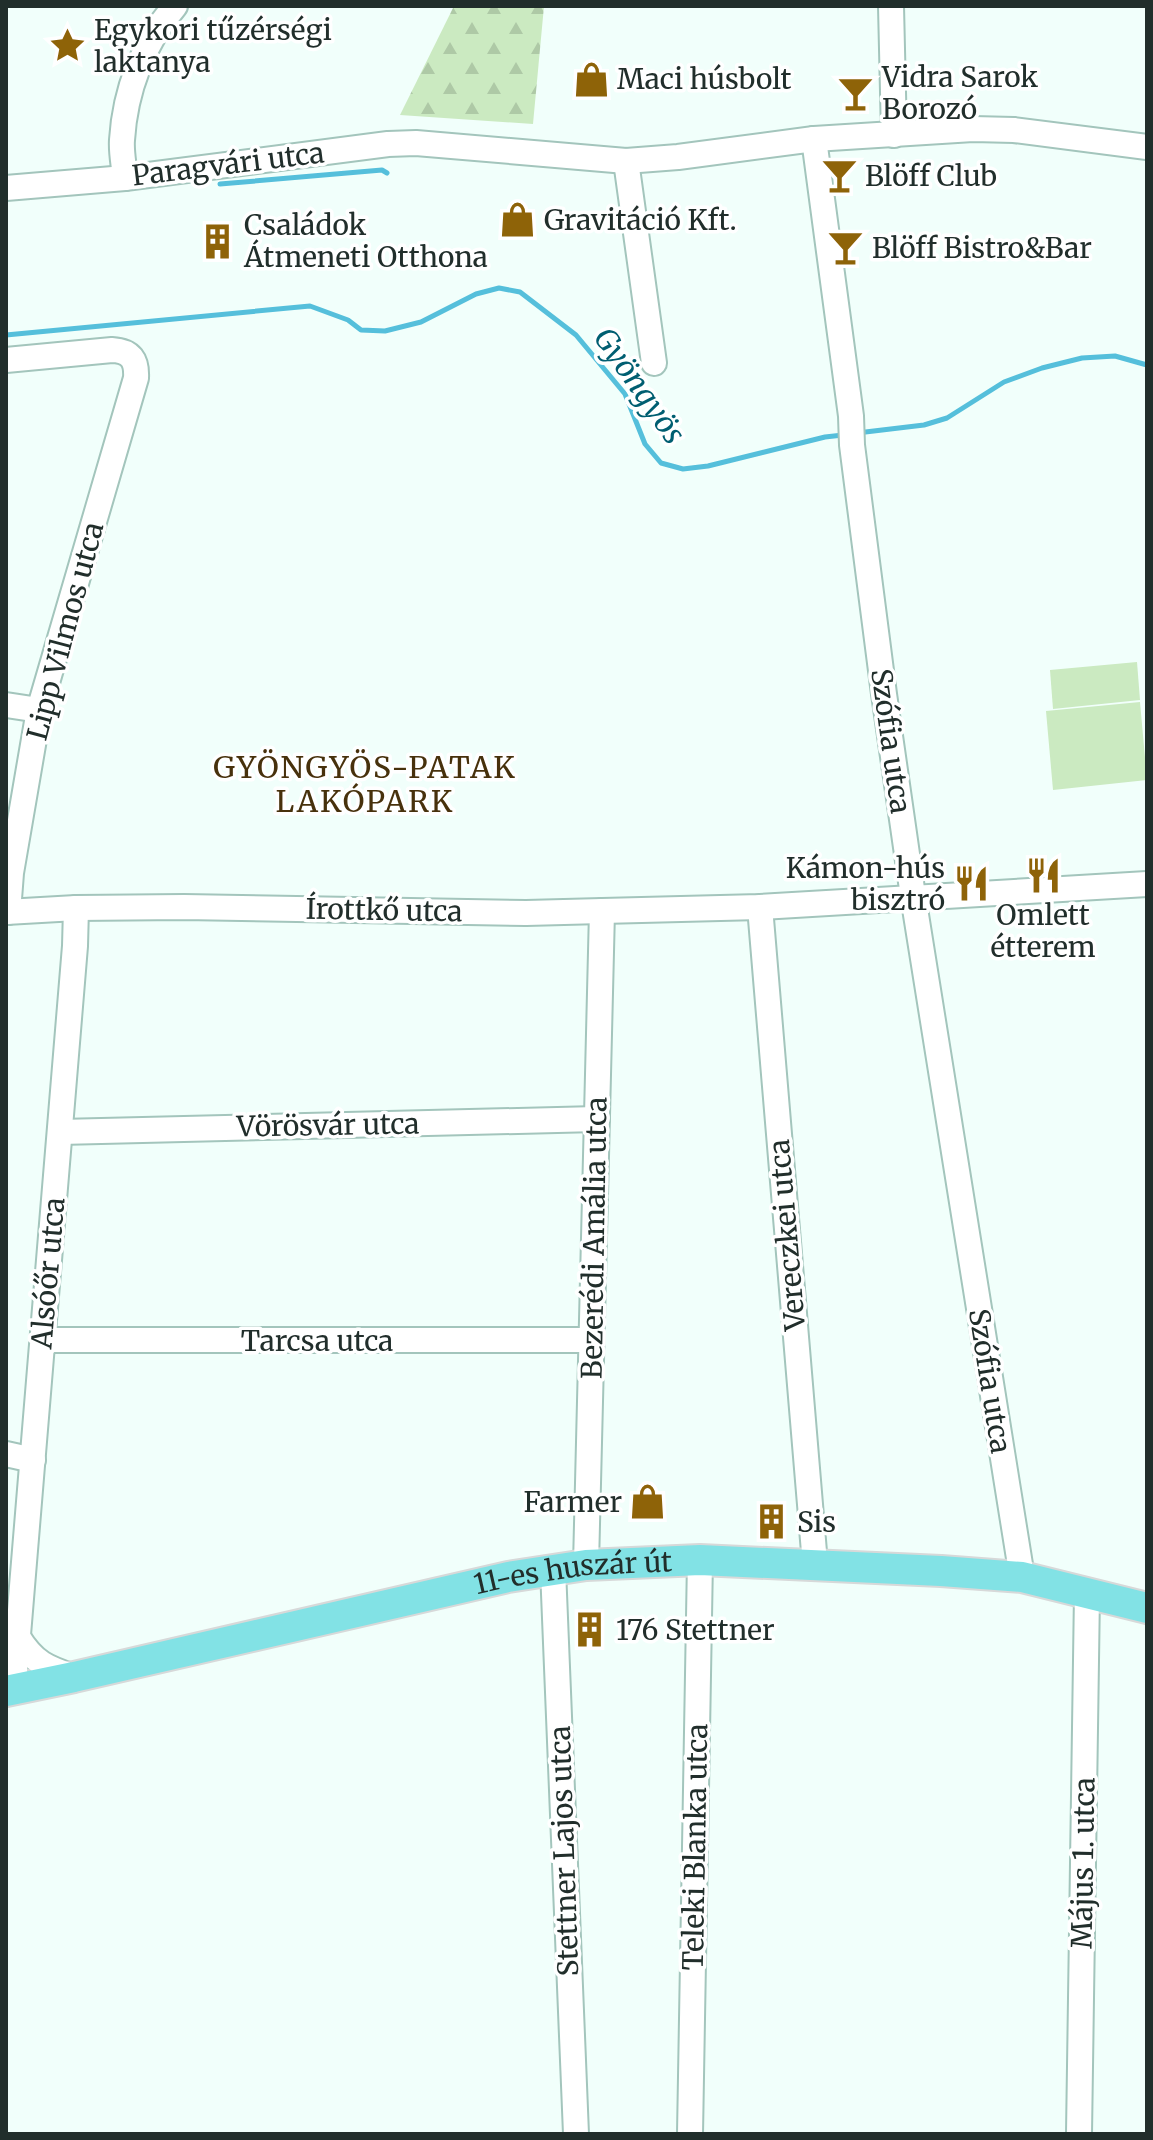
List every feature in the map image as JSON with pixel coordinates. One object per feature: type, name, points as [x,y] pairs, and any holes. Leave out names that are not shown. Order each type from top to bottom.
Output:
[{"type":"main road","name":"11-es huszár út","points":[[12,1690],[508,1577],[586,1565],[700,1560],[1022,1577],[1147,1608]]},
{"type":"street","points":[[125,178],[122,142],[125,110],[134,76],[147,45],[175,6]]},
{"type":"street","points":[[891,6],[894,135]]},
{"type":"street","name":"Paragvári utca","points":[[6,188],[125,178],[388,144],[416,143],[626,161],[814,139],[973,129],[1014,130],[1147,147]]},
{"type":"street","name":"Szófia utca","points":[[814,139],[884,694],[913,896],[1022,1577]]},
{"type":"street","points":[[626,161],[654,363]]},
{"type":"street","name":"Lipp Vilmos utca","points":[[6,360],[123,350],[132,356],[137,367],[39,710],[7,912]]},
{"type":"street","points":[[6,705],[39,710]]},
{"type":"street","name":"Írottkő utca","points":[[7,912],[184,907],[526,913],[760,907],[1147,884]]},
{"type":"street","name":"Vereczkei utca","points":[[760,907],[815,1564]]},
{"type":"street","name":"Alsóőr utca","points":[[12,1690],[76,908]]},
{"type":"street","name":"Bezerédi Amália utca","points":[[586,1565],[602,911]]},
{"type":"street","name":"Vörösvár utca","points":[[60,1132],[597,1119]]},
{"type":"street","name":"Tarcsa utca","points":[[43,1340],[591,1340]]},
{"type":"street","points":[[6,1454],[33,1460]]},
{"type":"street","name":"Teleki Blanka utca","points":[[690,2134],[700,1560]]},
{"type":"street","name":"Stettner Lajos utca","points":[[553,1569],[576,2134]]},
{"type":"street","name":"Május 1. utca","points":[[1079,2134],[1087,1593]]},
{"type":"street","points":[[18,1637],[32,1658],[74,1677]]},
{"type":"green space","points":[[454,6],[544,6],[533,124],[400,115]]},
{"type":"green space","points":[[1137,662],[1140,700],[1053,709],[1050,670]]},
{"type":"green space","points":[[1140,702],[1147,780],[1053,790],[1046,711]]},
{"type":"waterway","points":[[220,184],[382,170],[387,173]]},
{"type":"waterway","name":"Gyöngyös","points":[[6,335],[310,306],[348,320],[361,330],[385,331],[421,322],[476,294],[499,288],[520,292],[576,335],[625,394],[645,444],[661,463],[683,469],[708,466],[843,435]]},
{"type":"waterway","name":"Gyöngyös","points":[[857,433],[924,425],[947,418],[1004,382],[1082,358],[1115,356],[1147,365]]},
{"type":"place","name":"Egykori tűzérségi laktanya","points":[[68,46]]},
{"type":"place","name":"Maci húsbolt","points":[[591,79]]},
{"type":"place","name":"Vidra Sarok Borozó","points":[[856,93]]},
{"type":"place","name":"Blöff Club","points":[[839,176]]},
{"type":"place","name":"Gravitáció Kft.","points":[[518,220]]},
{"type":"place","name":"Családok Átmeneti Otthona","points":[[218,241]]},
{"type":"place","name":"Blöff Bistro&Bar","points":[[846,248]]},
{"type":"place","name":"Omlett étterem","points":[[1043,875]]},
{"type":"place","name":"Kámon-hús bisztró","points":[[971,884]]},
{"type":"place","name":"Farmer","points":[[648,1502]]},
{"type":"place","name":"Sis","points":[[771,1522]]},
{"type":"place","name":"176 Stettner","points":[[590,1630]]},
{"type":"district","name":"GYÖNGYÖS-PATAK LAKÓPARK","points":[[365,785]]}]
